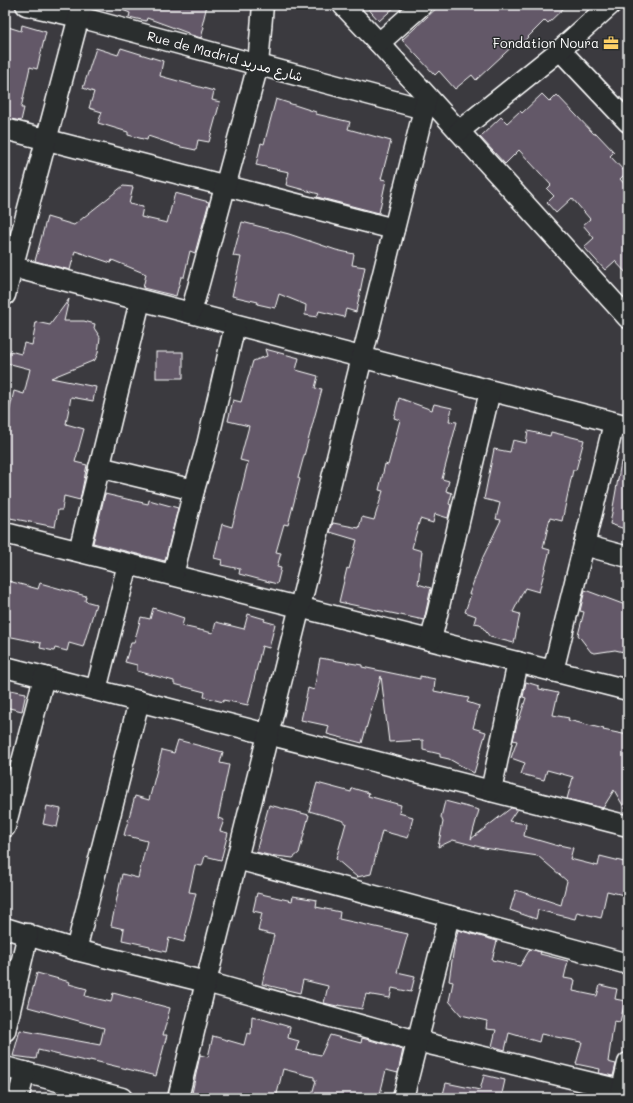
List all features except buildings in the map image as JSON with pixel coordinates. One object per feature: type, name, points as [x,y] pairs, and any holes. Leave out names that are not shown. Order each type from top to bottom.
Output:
[{"type":"street","name":"Rue de Madrid شارع مدريد","points":[[26,5],[81,11],[258,65],[425,103]]},
{"type":"street","points":[[191,313],[258,65],[263,5]]},
{"type":"street","points":[[343,5],[379,43],[425,103],[459,131],[628,318]]},
{"type":"street","points":[[379,43],[422,5]]},
{"type":"street","points":[[459,131],[560,50],[610,5]]},
{"type":"street","points":[[5,295],[9,266],[46,140],[81,11]]},
{"type":"street","points":[[560,50],[628,122]]},
{"type":"street","points":[[178,1098],[425,103]]},
{"type":"street","points":[[5,129],[394,229]]},
{"type":"street","points":[[9,266],[621,424],[584,545],[553,671]]},
{"type":"street","points":[[79,551],[140,300]]},
{"type":"street","points":[[173,575],[207,445],[235,325]]},
{"type":"street","points":[[431,640],[490,391]]},
{"type":"street","points":[[99,466],[194,490]]},
{"type":"street","points":[[5,533],[628,690]]},
{"type":"street","points":[[584,545],[628,557]]},
{"type":"street","points":[[96,690],[128,564]]},
{"type":"street","points":[[491,791],[518,662]]},
{"type":"street","points":[[5,667],[628,826]]},
{"type":"street","points":[[5,827],[44,677]]},
{"type":"street","points":[[76,950],[139,701]]},
{"type":"street","points":[[237,860],[628,964]]},
{"type":"street","points":[[403,1098],[449,916]]},
{"type":"street","points":[[5,928],[76,950],[206,982],[417,1041],[621,1094],[628,1063]]},
{"type":"street","points":[[5,1031],[28,934]]},
{"type":"street","points":[[5,1067],[110,1097]]},
{"type":"street","points":[[18,1098],[24,1072]]},
{"type":"place","name":"Fondation Noura","points":[[611,43]]}]
